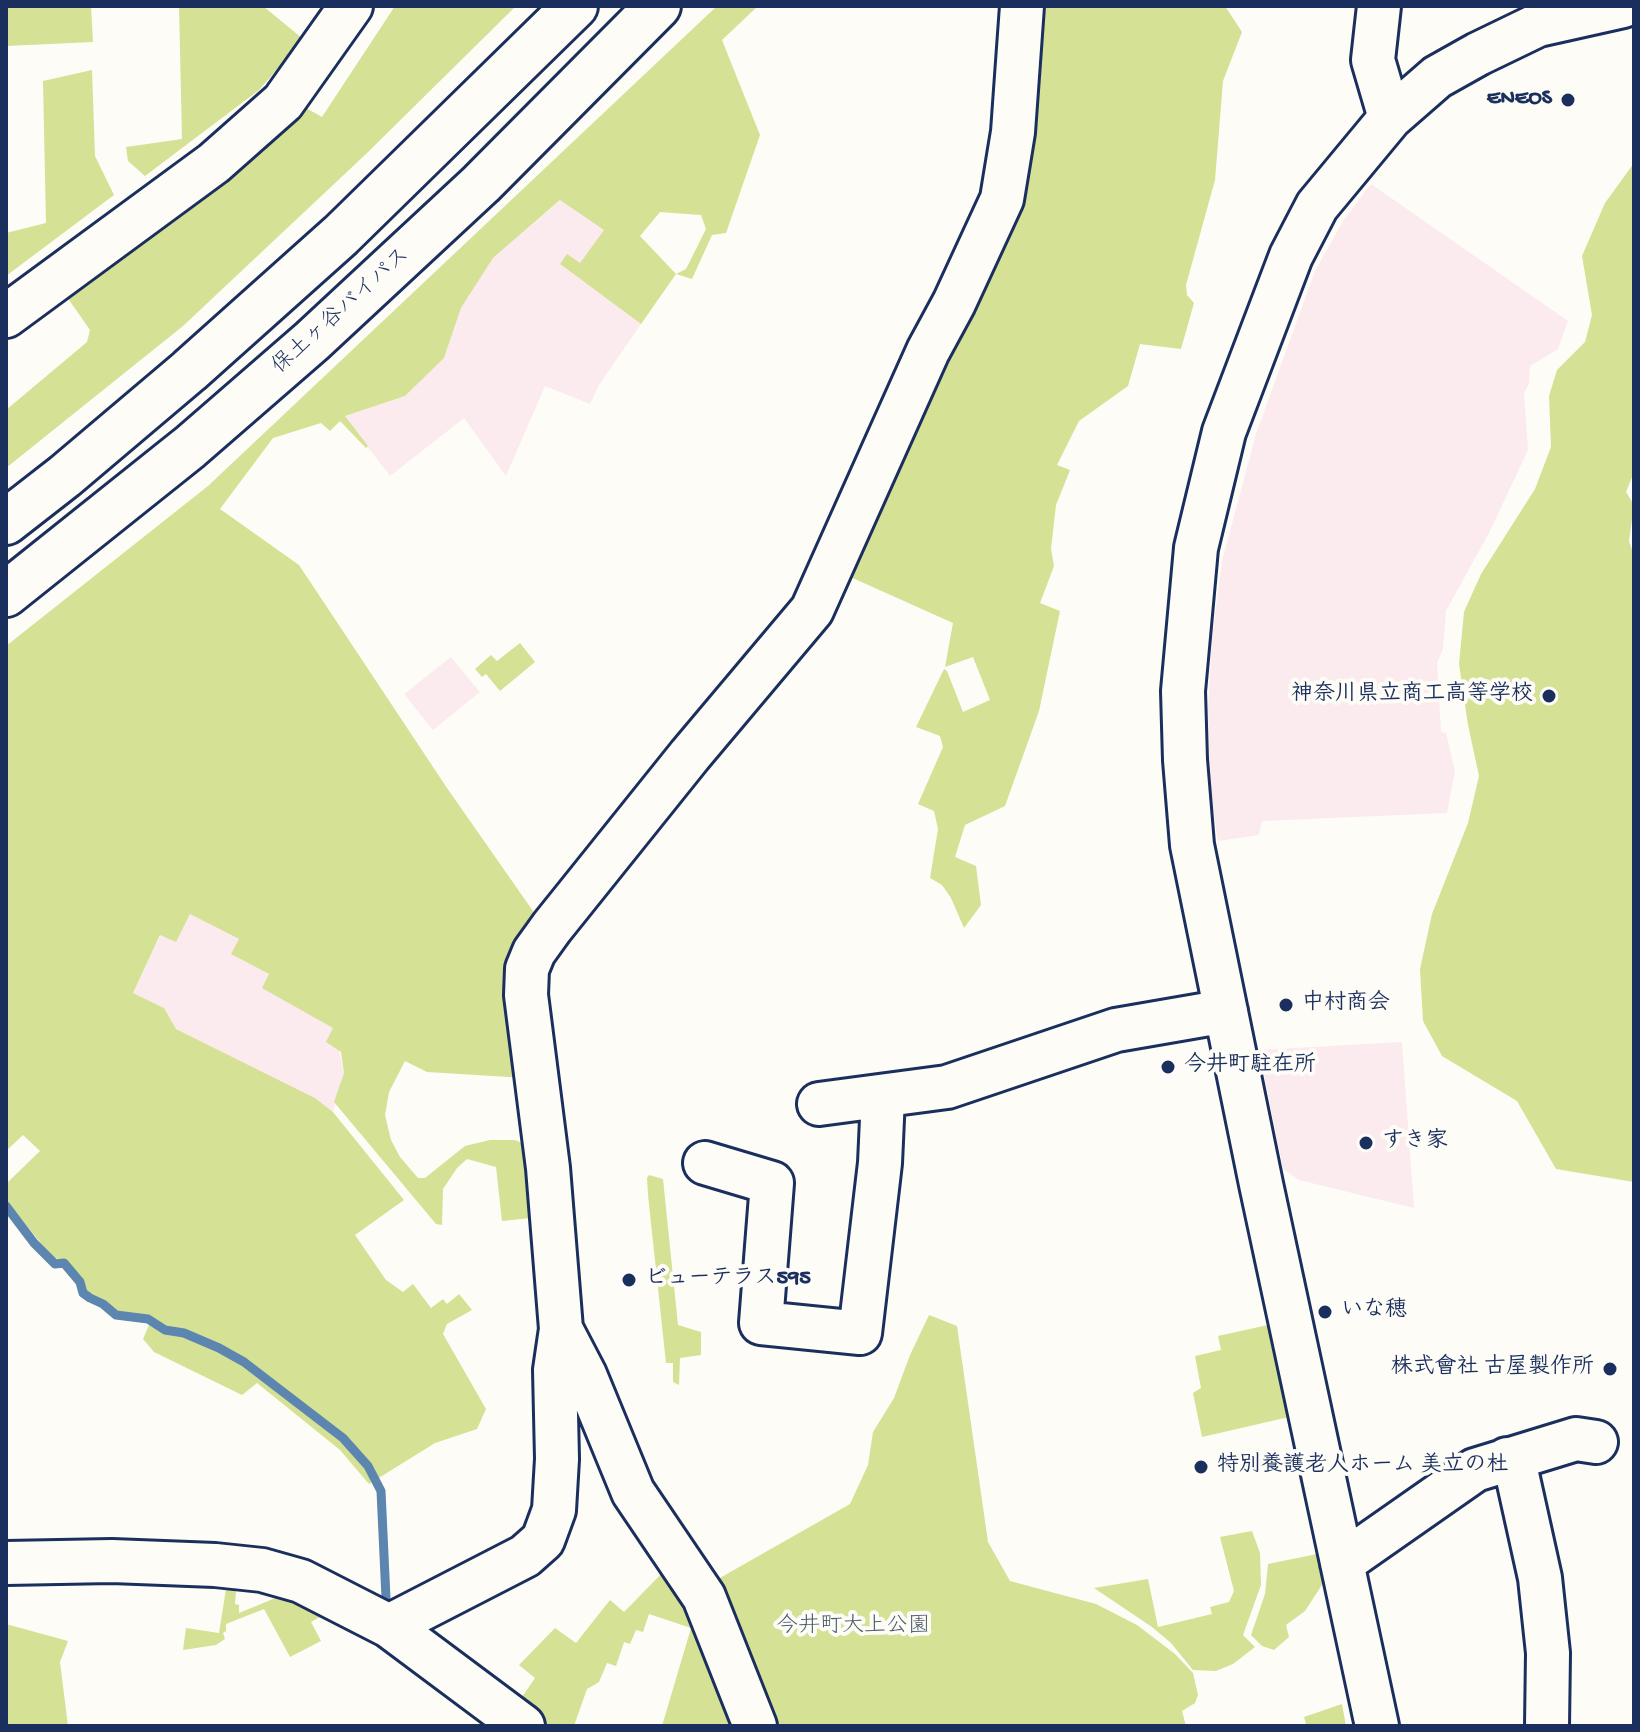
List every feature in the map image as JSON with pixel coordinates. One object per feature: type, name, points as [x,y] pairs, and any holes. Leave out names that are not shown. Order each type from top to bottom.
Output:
[{"type":"highway","points":[[6,522],[189,371],[330,245],[575,6]]},
{"type":"highway","name":"保土ヶ谷バイパス","points":[[6,594],[190,447],[312,341],[481,184],[658,6]]},
{"type":"street","points":[[6,316],[214,163],[283,102],[351,6]]},
{"type":"street","points":[[389,1626],[525,1556],[543,1540],[554,1510],[557,1459],[555,1370],[561,1329],[548,1168],[526,995],[527,969],[534,952],[552,927],[812,610],[922,364],[1002,199],[1013,132],[1022,6]]},
{"type":"street","points":[[1379,6],[1373,60],[1390,118]]},
{"type":"street","points":[[1377,1726],[1192,845],[1183,691],[1196,548],[1224,432],[1291,256],[1317,206],[1390,118],[1437,77],[1538,25],[1623,6]]},
{"type":"street","points":[[819,1104],[947,1087],[1116,1030],[1226,1011]]},
{"type":"street","points":[[705,1163],[772,1183],[761,1323],[860,1333],[880,1163],[883,1097]]},
{"type":"street","points":[[561,1329],[585,1375],[633,1492],[704,1597],[755,1726]]},
{"type":"street","points":[[1342,1563],[1475,1470],[1576,1439],[1596,1442]]},
{"type":"street","points":[[1507,1459],[1517,1474],[1540,1578],[1548,1653],[1547,1726]]},
{"type":"street","points":[[6,1563],[112,1561],[215,1565],[262,1570],[301,1581],[389,1626],[523,1726]]},
{"type":"shaded area","points":[[1371,184],[1568,321],[1558,349],[1530,366],[1529,384],[1524,393],[1528,450],[1490,531],[1446,611],[1443,649],[1437,663],[1441,732],[1446,733],[1455,771],[1447,813],[1262,821],[1259,835],[1218,841],[1210,790],[1208,709],[1212,638],[1222,561],[1256,434],[1315,271],[1343,221]]},
{"type":"shaded area","points":[[561,200],[605,229],[580,263],[560,264],[641,324],[599,385],[590,404],[545,386],[506,476],[464,418],[390,476],[344,416],[405,396],[444,358],[461,308],[493,258]]},
{"type":"shaded area","points":[[451,657],[480,692],[433,730],[404,694]]},
{"type":"shaded area","points":[[190,914],[239,939],[269,974],[263,988],[334,1028],[344,1073],[333,1112],[315,1098],[176,1029],[164,1008],[133,993],[161,934]]},
{"type":"shaded area","points":[[1402,1042],[1414,1208],[1299,1180],[1283,1169],[1259,1050]]},
{"type":"green space","points":[[6,6],[91,6],[93,42],[6,46]]},
{"type":"green space","points":[[179,6],[263,6],[303,39],[259,90],[145,176],[128,161],[126,147],[182,139]]},
{"type":"green space","points":[[395,6],[516,6],[366,154],[183,326],[6,468],[6,410],[87,342],[90,330],[67,297],[256,154],[306,108],[322,117]]},
{"type":"green space","points":[[717,6],[758,6],[722,40],[760,135],[726,233],[712,235],[692,279],[676,274],[641,324],[560,264],[567,254],[580,263],[604,230],[560,200],[493,258],[461,308],[444,358],[405,396],[345,416],[368,446],[366,448],[340,421],[330,431],[321,423],[273,438],[220,509],[299,565],[447,788],[542,924],[526,1078],[427,1072],[405,1061],[389,1092],[385,1115],[391,1140],[400,1157],[418,1178],[425,1178],[465,1146],[490,1140],[515,1140],[536,1149],[541,1217],[502,1221],[496,1167],[467,1159],[443,1189],[442,1225],[436,1224],[334,1102],[344,1073],[341,1052],[326,1042],[333,1028],[262,988],[269,974],[231,954],[239,939],[190,914],[176,942],[160,935],[133,993],[164,1008],[176,1029],[315,1098],[333,1112],[404,1200],[355,1235],[386,1280],[403,1292],[413,1284],[431,1308],[443,1299],[447,1304],[459,1294],[472,1310],[447,1324],[443,1334],[486,1409],[477,1429],[435,1443],[369,1484],[340,1450],[257,1383],[242,1395],[154,1352],[143,1339],[149,1325],[147,1315],[117,1311],[85,1291],[81,1276],[65,1261],[52,1257],[6,1200],[6,1184],[40,1151],[23,1135],[6,1151],[6,646],[208,486]],"holes":[[[660,212],[701,215],[706,229],[686,269],[676,274],[640,236]]]},
{"type":"green space","points":[[1026,6],[1225,6],[1242,32],[1223,81],[1215,180],[1186,285],[1187,295],[1194,303],[1181,349],[1140,344],[1128,386],[1079,421],[1057,465],[1070,470],[1056,505],[1051,549],[1054,566],[1040,603],[1060,611],[1039,711],[1005,806],[965,825],[955,857],[976,866],[981,905],[964,928],[951,898],[942,885],[930,878],[938,829],[934,811],[918,804],[943,747],[940,736],[916,727],[944,669],[963,712],[990,700],[973,657],[945,667],[953,623],[837,571],[963,293]]},
{"type":"green space","points":[[92,70],[95,156],[114,195],[6,276],[6,233],[46,223],[43,81]]},
{"type":"green space","name":"神奈川県立商工高等学校","points":[[1634,163],[1634,472],[1626,492],[1634,505],[1629,541],[1634,556],[1634,1182],[1556,1169],[1517,1101],[1442,1056],[1423,1021],[1420,969],[1432,914],[1468,823],[1479,776],[1459,664],[1464,612],[1481,574],[1535,489],[1551,447],[1549,396],[1557,370],[1585,342],[1592,315],[1582,256],[1605,203]]},
{"type":"green space","points":[[520,643],[535,662],[500,691],[486,674],[482,677],[475,669],[491,655],[497,661]]},
{"type":"green space","points":[[649,1175],[663,1179],[678,1325],[701,1332],[701,1355],[680,1358],[679,1385],[673,1382],[673,1363],[666,1363],[648,1195]]},
{"type":"green space","name":"今井町大上公園","points":[[929,1315],[957,1326],[988,1542],[1010,1581],[1096,1604],[1137,1625],[1175,1654],[1193,1673],[1198,1695],[1195,1703],[1182,1711],[1186,1726],[762,1726],[704,1587],[850,1504],[868,1465],[873,1432],[894,1398]]},
{"type":"green space","points":[[1268,1325],[1289,1417],[1202,1437],[1193,1393],[1201,1388],[1195,1356],[1221,1350],[1218,1336]]},
{"type":"green space","points":[[1252,1531],[1260,1553],[1261,1585],[1243,1635],[1255,1647],[1233,1664],[1216,1671],[1193,1670],[1171,1643],[1152,1627],[1094,1588],[1148,1579],[1158,1627],[1212,1614],[1210,1607],[1229,1602],[1234,1591],[1220,1537]]},
{"type":"green space","points":[[1317,1554],[1323,1582],[1320,1588],[1305,1611],[1286,1625],[1289,1637],[1274,1650],[1262,1646],[1251,1635],[1265,1594],[1268,1564]]},
{"type":"green space","points":[[671,1564],[743,1726],[662,1726],[691,1628],[649,1614],[643,1632],[636,1630],[630,1644],[624,1642],[616,1666],[607,1663],[599,1682],[587,1689],[574,1726],[533,1726],[522,1697],[535,1678],[519,1665],[555,1628],[576,1643],[610,1600],[624,1612]]},
{"type":"green space","points":[[237,1578],[235,1604],[239,1605],[239,1613],[295,1590],[334,1609],[311,1622],[321,1641],[290,1657],[264,1609],[226,1624],[225,1639],[216,1645],[183,1650],[186,1628],[219,1633],[226,1589],[233,1590]]},
{"type":"green space","points":[[6,1624],[68,1641],[60,1662],[68,1726],[6,1726]]},
{"type":"green space","points":[[1342,1704],[1346,1726],[1303,1726],[1306,1724],[1304,1717]]},
{"type":"waterway","points":[[6,1206],[34,1243],[55,1264],[64,1263],[80,1282],[83,1293],[90,1298],[116,1315],[148,1319],[165,1330],[184,1333],[219,1348],[244,1362],[343,1438],[368,1466],[381,1491],[386,1598]]},
{"type":"place","name":"ENEOS","points":[[1568,100]]},
{"type":"place","name":"神奈川県立商工高等学校","points":[[1549,696]]},
{"type":"place","name":"中村商会","points":[[1286,1005]]},
{"type":"place","name":"今井町駐在所","points":[[1168,1067]]},
{"type":"place","name":"すき家","points":[[1366,1143]]},
{"type":"place","name":"ビューテラス595","points":[[629,1280]]},
{"type":"place","name":"いな穂","points":[[1325,1312]]},
{"type":"place","name":"株式會社 古屋製作所","points":[[1610,1369]]},
{"type":"place","name":"特別養護老人ホーム 美立の杜","points":[[1201,1467]]}]
